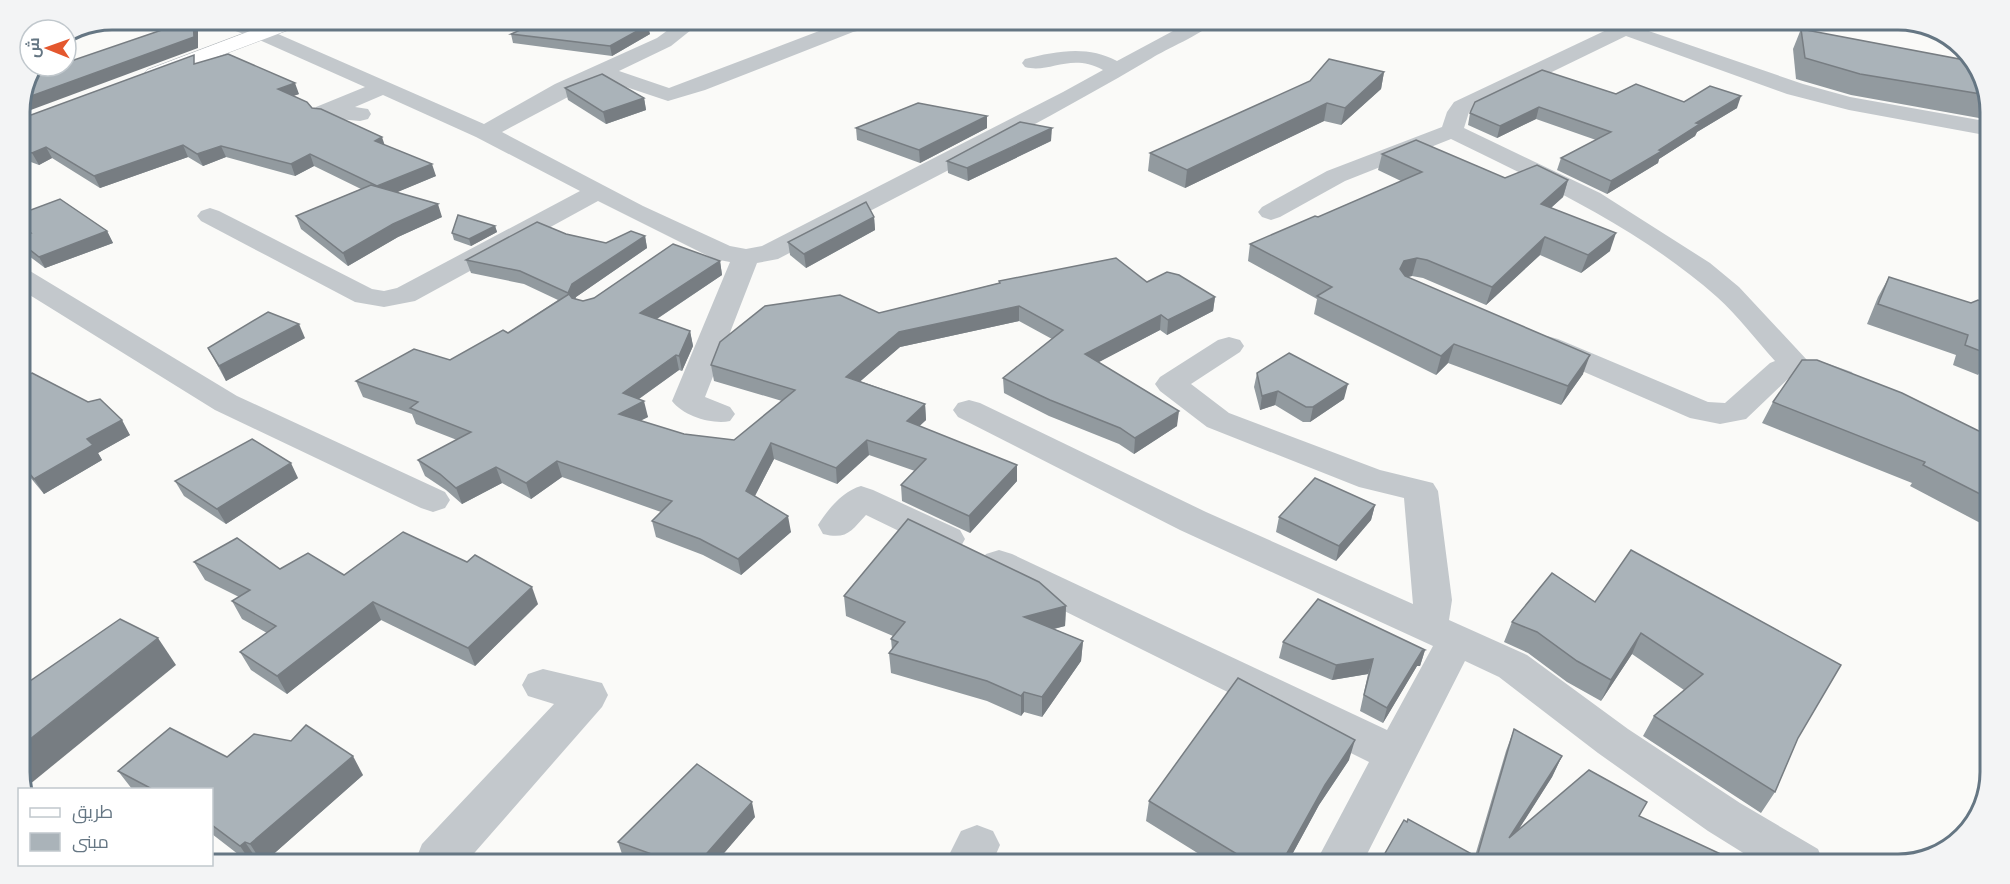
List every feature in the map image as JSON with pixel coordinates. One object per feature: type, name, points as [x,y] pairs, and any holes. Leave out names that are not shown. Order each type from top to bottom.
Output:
[{"type":"main road","points":[[133,82],[272,30]]},
{"type":"street","points":[[251,30],[484,132],[599,191],[676,243],[746,258],[769,253],[1071,97],[1190,30]]},
{"type":"street","points":[[484,132],[600,71],[664,42],[680,30]]},
{"type":"street","points":[[600,71],[668,95],[718,78],[839,30]]},
{"type":"street","points":[[1271,212],[1336,176],[1452,131],[1456,122],[1456,113],[1462,107],[1622,30]]},
{"type":"street","points":[[1636,30],[1795,89],[1849,103],[1980,127]]},
{"type":"street","points":[[1032,63],[1056,56],[1082,56],[1104,60],[1117,70]]},
{"type":"street","points":[[360,114],[324,112],[385,87]]},
{"type":"street","points":[[1452,131],[1591,198],[1700,269],[1749,314],[1797,367]]},
{"type":"street","points":[[210,216],[365,296],[384,299],[405,295],[599,191]]},
{"type":"street","points":[[719,414],[688,401],[746,258]]},
{"type":"street","points":[[30,283],[226,403],[433,500]]},
{"type":"street","points":[[1519,333],[1701,411],[1720,414],[1735,412],[1781,369],[1797,367],[1815,369],[1866,389]]},
{"type":"street","points":[[1229,345],[1172,384],[1218,420],[1371,479],[1421,491],[1432,600],[1442,635],[1397,755],[1343,854]]},
{"type":"street","points":[[969,410],[1193,521],[1513,666],[1613,741],[1724,817],[1785,854]]},
{"type":"street","points":[[836,525],[861,498],[1397,755]]},
{"type":"street","points":[[444,854],[587,695],[543,685]]},
{"type":"building","points":[[162,30],[194,30],[194,37],[32,96],[37,78],[78,78],[78,59]]},
{"type":"building","points":[[520,30],[639,30],[610,46],[511,34]]},
{"type":"building","points":[[1801,30],[1961,59],[1972,76],[1977,93],[1860,74],[1805,58]]},
{"type":"building","points":[[228,54],[295,83],[278,89],[307,102],[312,108],[321,109],[382,137],[375,141],[432,164],[377,186],[310,154],[291,164],[221,146],[197,154],[183,145],[94,176],[46,147],[30,152],[30,115],[194,55],[194,64]]},
{"type":"building","points":[[1329,59],[1384,72],[1345,108],[1327,103],[1187,170],[1150,153],[1310,81]]},
{"type":"building","points":[[1542,70],[1616,94],[1636,84],[1684,102],[1710,86],[1741,96],[1696,123],[1700,124],[1659,150],[1662,151],[1611,181],[1561,158],[1611,132],[1539,107],[1500,126],[1470,113],[1475,102]]},
{"type":"building","points":[[602,74],[644,98],[603,112],[565,88]]},
{"type":"building","points":[[918,103],[987,116],[919,150],[856,128]]},
{"type":"building","points":[[1020,122],[1052,128],[967,168],[947,161]]},
{"type":"building","points":[[1416,140],[1505,178],[1537,165],[1568,180],[1541,204],[1616,233],[1588,255],[1545,237],[1492,287],[1417,258],[1404,261],[1400,269],[1405,276],[1590,355],[1568,386],[1454,344],[1441,356],[1317,296],[1332,287],[1250,244],[1422,172],[1382,154]]},
{"type":"building","points":[[371,185],[438,204],[393,224],[343,253],[296,216]]},
{"type":"building","points":[[60,199],[107,231],[39,257],[30,250],[30,210]]},
{"type":"building","points":[[866,202],[874,217],[804,254],[788,242]]},
{"type":"building","points":[[458,215],[495,226],[469,239],[452,233]]},
{"type":"building","points":[[537,222],[566,234],[606,243],[631,231],[645,236],[572,284],[568,293],[520,271],[466,260]]},
{"type":"building","points":[[673,244],[720,261],[640,313],[690,331],[679,356],[676,355],[623,393],[644,401],[619,414],[684,434],[734,440],[795,390],[711,365],[720,342],[765,306],[840,295],[879,313],[1000,283],[999,281],[1116,258],[1147,282],[1167,272],[1179,275],[1215,297],[1168,320],[1161,315],[1085,354],[1179,411],[1135,438],[1120,428],[1003,378],[1063,330],[1019,306],[899,332],[846,377],[925,404],[907,421],[1017,465],[969,516],[901,485],[926,459],[867,440],[836,468],[771,443],[746,491],[788,516],[738,559],[700,539],[652,521],[672,501],[557,461],[526,483],[496,467],[456,488],[418,460],[471,432],[410,408],[418,402],[356,381],[414,349],[450,360],[503,330],[508,333],[569,294],[572,298],[583,301],[594,298]]},
{"type":"building","points":[[1889,277],[1971,303],[1980,301],[1980,351],[1965,345],[1968,335],[1878,304]]},
{"type":"building","points":[[268,312],[299,324],[219,366],[208,348]]},
{"type":"building","points":[[1289,353],[1348,384],[1313,407],[1306,407],[1278,391],[1262,396],[1257,373]]},
{"type":"building","points":[[1802,360],[1817,360],[1902,393],[1980,432],[1980,494],[1923,465],[1925,462],[1773,402]]},
{"type":"building","points":[[30,374],[88,402],[100,399],[122,420],[87,439],[93,445],[34,479],[30,474]]},
{"type":"building","points":[[252,439],[291,463],[217,509],[175,481]]},
{"type":"building","points":[[1315,478],[1375,505],[1339,546],[1279,517]]},
{"type":"building","points":[[908,519],[1039,582],[1066,606],[1024,617],[1083,641],[1042,697],[1024,692],[1021,696],[987,681],[889,653],[898,642],[891,639],[905,622],[844,596]]},
{"type":"building","points":[[403,532],[467,562],[475,555],[532,587],[468,648],[373,602],[277,676],[240,652],[276,626],[232,601],[250,590],[194,562],[237,538],[280,569],[308,553],[344,575]]},
{"type":"building","points":[[1631,550],[1841,665],[1798,738],[1775,792],[1654,716],[1703,674],[1641,633],[1611,680],[1577,661],[1537,632],[1512,622],[1552,573],[1595,602]]},
{"type":"building","points":[[1318,599],[1425,650],[1422,651],[1387,708],[1364,695],[1373,659],[1336,665],[1283,642]]},
{"type":"building","points":[[120,619],[158,638],[30,739],[30,681]]},
{"type":"building","points":[[1238,678],[1355,740],[1325,785],[1286,854],[1237,854],[1149,801]]},
{"type":"building","points":[[306,725],[353,756],[250,844],[245,842],[240,846],[213,826],[213,788],[150,788],[118,771],[170,728],[227,757],[254,734],[291,741]]},
{"type":"building","points":[[1514,729],[1562,756],[1509,838],[1589,770],[1647,802],[1639,816],[1721,854],[1478,854]]},
{"type":"building","points":[[697,764],[752,802],[706,854],[651,854],[618,842]]},
{"type":"building","points":[[1408,819],[1472,854],[1385,854],[1404,820],[1407,822]]}]
